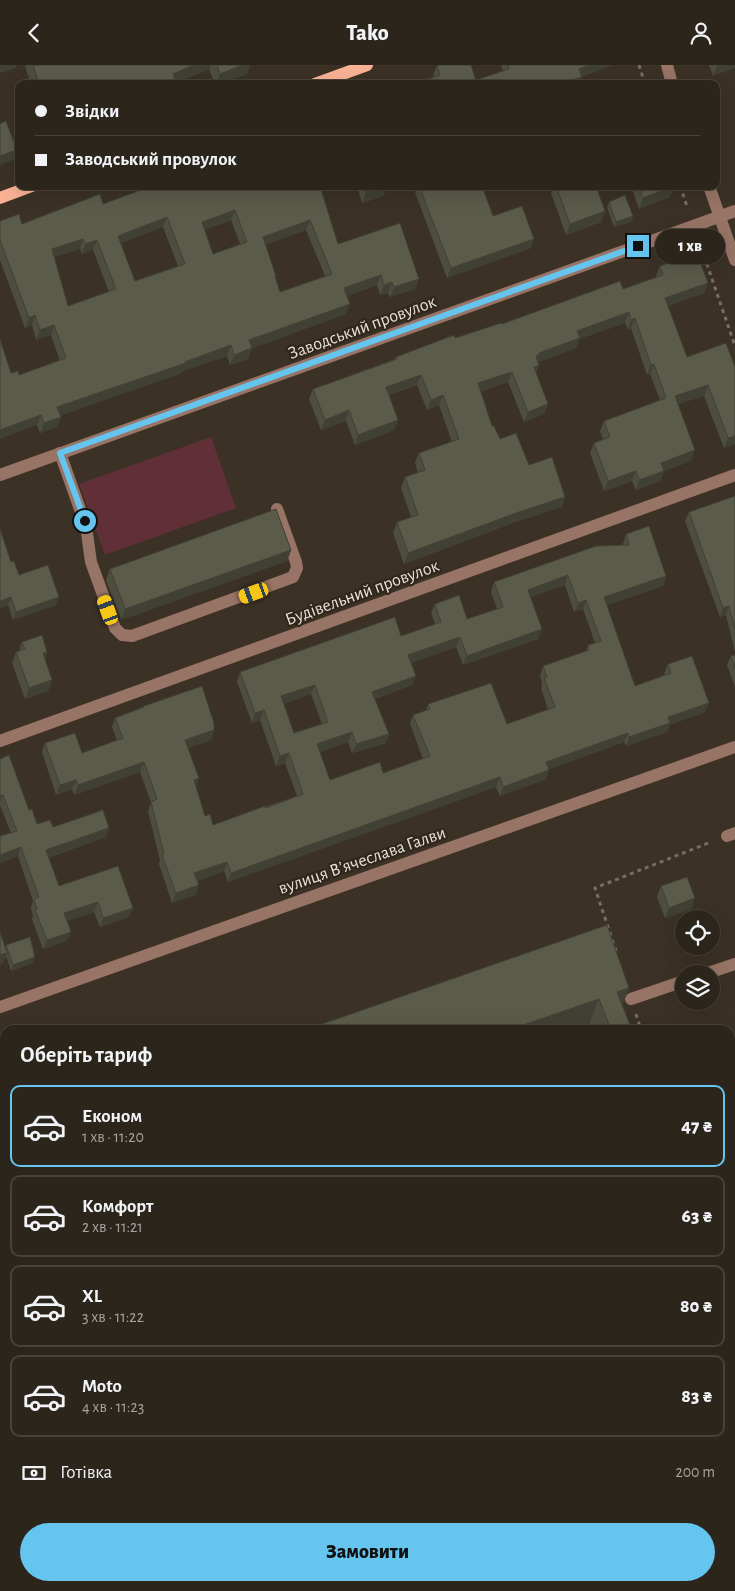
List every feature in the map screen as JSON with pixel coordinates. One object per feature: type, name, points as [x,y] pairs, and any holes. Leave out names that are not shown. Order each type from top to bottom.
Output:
[{"type":"main road","points":[[326,80],[367,65]]},
{"type":"main road","points":[[0,198],[21,190]]},
{"type":"street","points":[[668,65],[671,80]]},
{"type":"street","points":[[710,190],[735,259]]},
{"type":"street","name":"Заводський провулок","points":[[0,475],[735,211]]},
{"type":"street","points":[[60,453],[86,525],[93,567],[115,628],[122,635],[132,636],[293,577],[297,568],[296,563],[277,509]]},
{"type":"street","name":"Будівельний провулок","points":[[0,741],[735,475]]},
{"type":"street","name":"вулиця Вʼячеслава Галви","points":[[0,1007],[735,747]]},
{"type":"street","points":[[720,968],[735,963]]},
{"type":"street","points":[[631,999],[675,984]]},
{"type":"path","points":[[639,65],[644,80]]},
{"type":"path","points":[[681,190],[735,346]]},
{"type":"path","points":[[616,953],[595,888],[731,835]]},
{"type":"path","points":[[631,999],[640,1025]]},
{"type":"shaded area","points":[[211,437],[236,508],[105,555],[79,484]]},
{"type":"building","points":[[33,65],[194,65],[173,74],[175,80],[38,80]]},
{"type":"building","points":[[217,65],[243,65],[220,74]]},
{"type":"building","points":[[471,65],[476,80],[426,80],[440,75],[437,66]]},
{"type":"building","points":[[508,65],[591,65],[579,69],[582,77],[572,80],[476,80],[509,69]]},
{"type":"building","points":[[6,121],[15,145],[15,151],[0,156],[0,124]]},
{"type":"building","points":[[141,190],[321,190],[338,244],[400,223],[419,279],[394,287],[392,282],[384,285],[381,275],[352,285],[344,288],[350,304],[249,340],[252,348],[234,355],[231,345],[186,363],[57,407],[61,417],[44,423],[41,415],[0,430],[0,339],[11,373],[18,371],[19,375],[66,358],[54,325],[40,330],[35,315],[29,318],[0,240],[0,221],[19,214],[22,224],[100,194],[103,204]],"holes":[[[235,210],[247,242],[213,254],[202,222]],[[167,217],[185,264],[135,281],[118,236]],[[310,220],[332,274],[280,292],[263,237]],[[83,239],[85,244],[97,240],[116,289],[68,306],[52,249]]]},
{"type":"building","points":[[421,190],[483,190],[493,216],[522,206],[534,239],[451,268]]},
{"type":"building","points":[[557,190],[597,190],[605,211],[570,224]]},
{"type":"building","points":[[640,190],[664,190],[643,198]]},
{"type":"building","points":[[625,195],[633,216],[616,222],[609,202]]},
{"type":"building","points":[[697,253],[708,283],[665,298],[687,357],[726,343],[735,367],[735,436],[728,438],[708,385],[675,396],[695,450],[661,463],[664,471],[639,480],[636,471],[608,481],[594,443],[610,437],[604,421],[666,398],[654,364],[651,365],[635,318],[631,320],[629,312],[577,331],[580,338],[539,353],[536,356],[539,365],[534,367],[548,404],[528,412],[512,372],[478,383],[492,426],[494,426],[500,439],[516,433],[529,465],[552,457],[565,497],[408,553],[397,522],[418,515],[405,477],[425,470],[419,453],[459,439],[443,395],[431,400],[421,375],[386,387],[398,420],[358,435],[349,410],[325,420],[313,389],[397,359],[396,357],[454,335],[455,338],[502,324],[620,281],[623,289],[663,275],[660,266]]},
{"type":"building","points":[[735,496],[735,629],[729,606],[723,608],[689,512]]},
{"type":"building","points":[[276,509],[291,550],[125,609],[110,569]]},
{"type":"building","points":[[649,526],[666,576],[604,597],[635,686],[671,673],[668,664],[692,656],[709,703],[668,717],[670,723],[629,737],[628,733],[546,762],[549,770],[503,787],[500,777],[231,873],[227,862],[194,873],[199,885],[176,893],[162,855],[164,854],[151,802],[157,799],[144,762],[78,785],[76,780],[60,785],[45,743],[75,733],[82,753],[123,738],[115,718],[202,686],[214,723],[214,730],[185,740],[199,778],[194,780],[205,816],[210,814],[213,825],[303,794],[289,753],[280,756],[264,710],[255,713],[240,672],[395,617],[401,636],[441,622],[435,604],[459,595],[467,619],[503,607],[494,582],[596,546],[629,545],[626,534]],"holes":[[[568,575],[578,603],[586,600],[601,641],[588,645],[589,650],[543,666],[547,677],[544,678],[555,707],[507,724],[491,683],[428,704],[430,709],[413,715],[430,756],[383,773],[380,762],[330,780],[317,744],[352,732],[356,744],[389,734],[372,692],[416,676],[408,655],[460,637],[467,656],[542,629],[528,590]],[[315,685],[328,722],[294,733],[281,696]]]},
{"type":"building","points":[[0,529],[11,562],[14,561],[19,575],[48,565],[59,597],[16,612],[11,597],[0,601]]},
{"type":"building","points":[[42,635],[47,652],[43,653],[52,680],[29,688],[16,652],[25,649],[22,642]]},
{"type":"building","points":[[735,655],[735,669],[731,656]]},
{"type":"building","points":[[9,755],[29,810],[32,809],[37,824],[50,820],[53,827],[103,810],[109,828],[46,850],[59,886],[118,866],[133,908],[103,918],[98,902],[64,913],[71,932],[47,940],[35,910],[37,909],[34,899],[39,897],[21,847],[0,855],[0,836],[17,831],[3,795],[0,796],[0,759]]},
{"type":"building","points":[[687,877],[695,898],[669,908],[661,886]]},
{"type":"building","points":[[607,925],[629,988],[617,992],[630,1025],[609,1025],[599,999],[524,1025],[319,1025]]},
{"type":"building","points":[[0,932],[7,953],[0,955]]},
{"type":"building","points":[[30,937],[35,957],[13,965],[6,945]]},
{"type":"route","points":[[85,521],[60,453],[638,246]]}]
